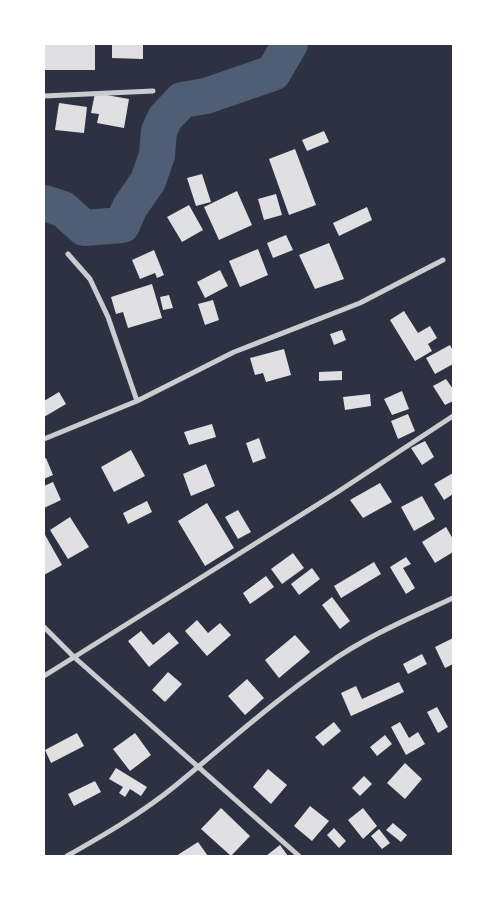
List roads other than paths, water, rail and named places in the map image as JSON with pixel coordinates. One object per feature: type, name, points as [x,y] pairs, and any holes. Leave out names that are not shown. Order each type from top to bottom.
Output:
[{"type":"street","points":[[44,96],[153,91]]},
{"type":"street","points":[[68,254],[90,279],[108,317],[137,401]]},
{"type":"street","points":[[44,439],[137,401],[234,352],[360,303],[443,260]]},
{"type":"street","points":[[44,676],[336,493],[453,416]]},
{"type":"street","points":[[67,856],[105,835],[174,787],[327,664],[376,634],[453,598]]},
{"type":"street","points":[[44,627],[74,657],[299,856]]},
{"type":"waterway","points":[[44,203],[63,209],[84,228],[122,225],[130,207],[148,181],[157,155],[159,131],[165,118],[182,100],[206,96],[273,73],[290,44]]}]
